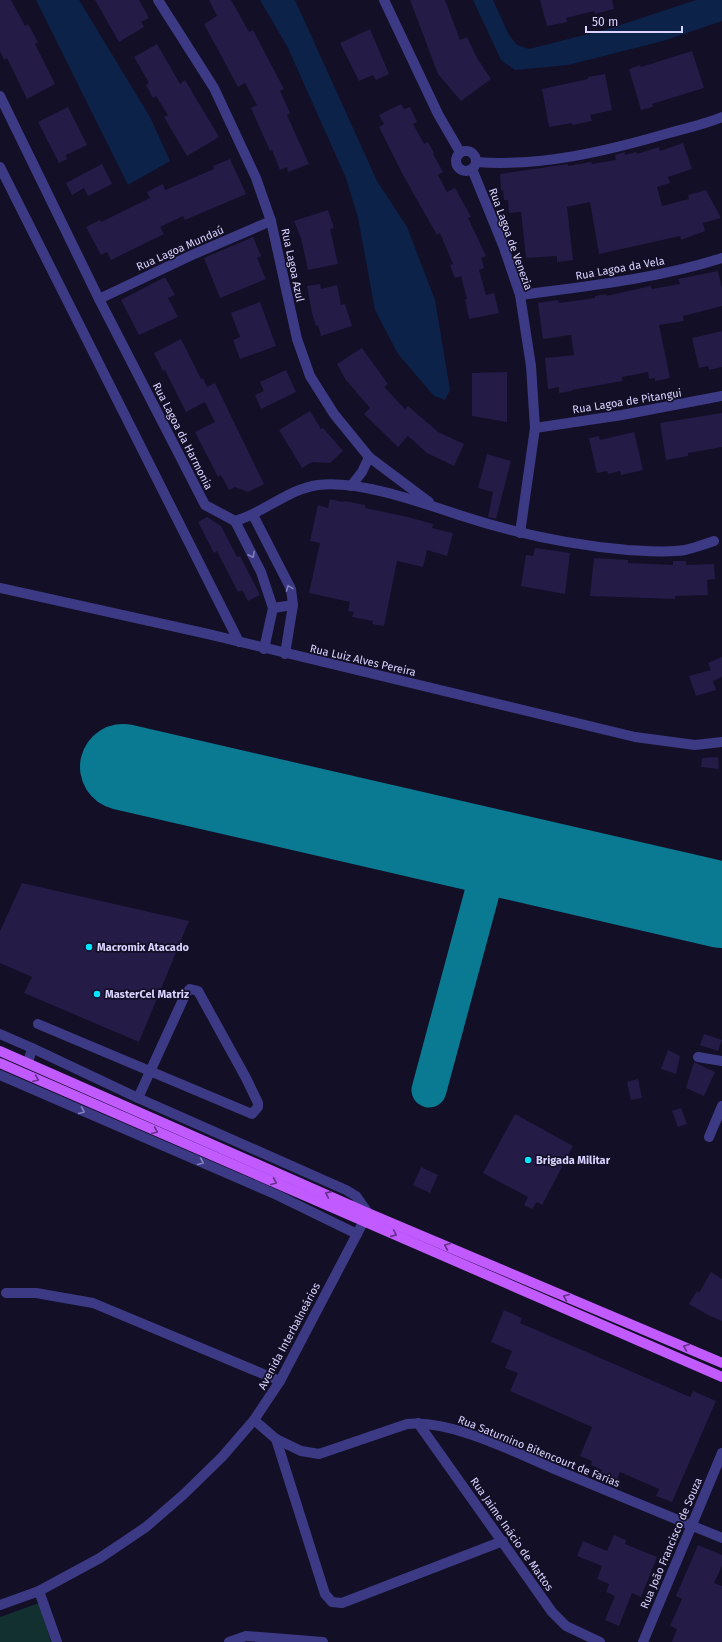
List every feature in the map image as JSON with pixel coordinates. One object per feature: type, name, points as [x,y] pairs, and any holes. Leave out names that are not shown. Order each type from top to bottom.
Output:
[{"type":"main road","points":[[0,1051],[722,1377]]},
{"type":"main road","points":[[0,1064],[366,1217],[722,1362]]},
{"type":"street","name":"Rua Lagoa Azul","points":[[158,0],[214,88],[253,172],[271,222],[297,339],[310,376],[334,414],[369,457],[436,507]]},
{"type":"street","points":[[384,0],[434,107],[460,152]]},
{"type":"street","name":"Rua Lagoa da Harmonia","points":[[0,96],[99,299],[205,505],[234,521]]},
{"type":"street","points":[[474,166],[476,158],[472,152],[468,150],[460,152],[456,159],[458,167],[464,171],[474,166],[558,159],[629,145],[722,117]]},
{"type":"street","name":"Rua Lagoa de Venezia","points":[[474,166],[520,295],[531,366],[535,428],[520,533]]},
{"type":"street","points":[[0,167],[239,642]]},
{"type":"street","name":"Rua Lagoa Mundaú","points":[[99,299],[192,255],[271,222]]},
{"type":"street","name":"Rua Lagoa da Vela","points":[[520,295],[600,285],[658,275],[722,258]]},
{"type":"street","name":"Rua Lagoa de Pitangui","points":[[535,428],[622,415],[722,396]]},
{"type":"street","points":[[350,486],[362,472],[369,457]]},
{"type":"street","points":[[264,649],[273,608],[261,572],[234,521],[253,515],[297,492],[317,485],[350,486],[374,490],[436,507],[499,528],[585,546],[659,552],[685,550],[714,541]]},
{"type":"street","points":[[253,515],[291,589],[293,605],[285,654]]},
{"type":"street","points":[[261,572],[278,564]]},
{"type":"street","name":"Rua Luiz Alves Pereira","points":[[0,588],[239,642],[635,738],[696,744],[722,742]]},
{"type":"street","points":[[273,608],[293,605]]},
{"type":"street","points":[[38,1024],[150,1072],[252,1114],[258,1107],[258,1103],[246,1078],[198,991],[190,989],[186,993],[150,1072],[138,1098]]},
{"type":"street","points":[[0,1034],[138,1098],[346,1190],[356,1196],[366,1217]]},
{"type":"street","points":[[28,1063],[32,1048]]},
{"type":"street","points":[[698,1057],[722,1061]]},
{"type":"street","points":[[4,1077],[277,1195],[357,1234]]},
{"type":"street","points":[[709,1137],[722,1106]]},
{"type":"street","name":"Avenida Interbalneários","points":[[0,1605],[39,1591],[100,1558],[146,1527],[183,1495],[222,1457],[254,1420],[280,1381],[366,1217]]},
{"type":"street","points":[[6,1294],[36,1293],[93,1303],[280,1381]]},
{"type":"street","name":"Rua Saturnino Bitencourt de Farias","points":[[254,1420],[276,1439],[301,1451],[319,1454],[407,1424],[418,1423],[446,1427],[487,1442],[722,1538]]},
{"type":"street","name":"Rua Jaime Inácio de Mattos","points":[[418,1423],[552,1612],[566,1626],[600,1642]]},
{"type":"street","points":[[276,1439],[325,1594],[332,1602],[342,1603],[503,1541]]},
{"type":"street","name":"Rua João Francisco de Souza","points":[[643,1642],[722,1453]]},
{"type":"street","points":[[39,1591],[57,1642]]},
{"type":"street","points":[[229,1642],[246,1636],[322,1642]]},
{"type":"green space","points":[[39,1603],[51,1642],[0,1642],[0,1617]]},
{"type":"water","points":[[36,0],[79,0],[150,117],[170,161],[128,185]]},
{"type":"water","points":[[260,0],[295,0],[377,181],[407,227],[435,300],[450,390],[445,400],[434,396],[398,354],[375,310],[358,218],[346,178],[288,48]]},
{"type":"water","points":[[473,0],[493,0],[509,35],[517,45],[529,49],[608,29],[696,0],[722,0],[722,21],[663,41],[568,65],[515,70],[501,60]]},
{"type":"building","points":[[0,0],[11,0],[25,26],[28,24],[38,42],[35,44],[55,84],[27,99],[7,58],[4,60],[0,51]]},
{"type":"building","points":[[95,0],[139,0],[149,18],[141,22],[144,27],[119,42]]},
{"type":"building","points":[[209,0],[231,0],[249,32],[253,30],[284,89],[280,91],[290,113],[287,115],[309,164],[288,172],[287,167],[280,170],[272,150],[270,151],[251,108],[257,105],[245,83],[238,87],[204,24],[217,16]]},
{"type":"building","points":[[410,0],[445,0],[460,40],[467,37],[477,58],[491,79],[461,101],[438,74]]},
{"type":"building","points":[[540,0],[612,0],[614,9],[595,14],[594,11],[566,18],[567,22],[547,26]]},
{"type":"building","points":[[370,29],[389,74],[376,80],[373,75],[359,81],[340,43]]},
{"type":"building","points":[[157,44],[180,84],[185,80],[219,137],[187,156],[164,117],[168,115],[156,96],[153,98],[146,85],[149,83],[134,57]]},
{"type":"building","points":[[692,51],[704,88],[652,104],[653,107],[641,110],[629,69],[640,65],[641,67]]},
{"type":"building","points":[[605,74],[612,110],[590,115],[592,121],[549,127],[542,89]]},
{"type":"building","points":[[401,104],[404,109],[410,107],[417,122],[413,124],[424,144],[428,142],[443,172],[438,175],[447,192],[455,188],[471,217],[468,218],[486,256],[481,258],[484,268],[479,270],[486,295],[494,293],[499,313],[469,319],[465,299],[467,299],[461,276],[455,278],[450,265],[453,264],[440,233],[437,235],[403,175],[379,127],[384,124],[379,115]]},
{"type":"building","points":[[68,107],[87,145],[66,155],[67,159],[59,163],[38,122]]},
{"type":"building","points":[[683,143],[692,169],[668,177],[670,183],[657,187],[662,206],[689,199],[688,195],[706,190],[721,218],[703,223],[705,231],[681,240],[680,236],[599,254],[590,202],[567,207],[573,260],[557,262],[557,256],[526,258],[521,212],[509,213],[508,200],[504,200],[503,190],[501,191],[500,174],[568,164],[568,166],[616,160],[615,155],[625,152],[625,155],[636,152],[637,154],[659,147],[660,151]]},
{"type":"building","points":[[230,159],[246,194],[185,220],[183,216],[160,227],[164,234],[111,260],[107,252],[101,255],[86,227],[100,220],[101,222],[150,198],[147,192],[163,184],[165,190],[214,169],[213,166]]},
{"type":"building","points":[[102,164],[112,184],[88,196],[84,188],[72,195],[66,183]]},
{"type":"building","points":[[328,210],[334,228],[330,229],[338,264],[308,270],[301,238],[294,221]]},
{"type":"building","points":[[253,237],[261,256],[257,258],[266,279],[220,298],[204,258]]},
{"type":"building","points":[[718,271],[722,288],[722,306],[683,316],[684,321],[659,325],[670,378],[655,381],[655,378],[649,379],[648,372],[622,377],[622,381],[572,391],[559,393],[559,387],[548,389],[545,358],[574,355],[571,335],[543,339],[538,303],[558,300],[559,303],[595,298],[595,296],[606,294],[606,296],[651,286],[652,289],[680,284],[678,279]]},
{"type":"building","points":[[165,277],[175,295],[168,298],[178,317],[139,335],[121,300]]},
{"type":"building","points":[[320,284],[321,289],[337,285],[341,305],[345,304],[352,326],[321,336],[318,325],[316,326],[312,313],[307,286]]},
{"type":"building","points":[[260,302],[276,346],[240,359],[233,340],[240,337],[231,313]]},
{"type":"building","points":[[722,331],[722,367],[709,370],[708,366],[699,368],[692,338]]},
{"type":"building","points":[[181,339],[201,379],[203,378],[207,387],[215,383],[264,484],[248,492],[235,487],[229,490],[221,475],[218,477],[195,432],[215,422],[205,402],[186,412],[165,370],[163,371],[154,353]]},
{"type":"building","points":[[362,348],[388,384],[384,387],[405,409],[408,406],[438,432],[464,444],[454,466],[427,453],[408,436],[398,447],[364,414],[370,408],[346,380],[337,364]]},
{"type":"building","points":[[286,370],[296,392],[261,409],[255,395],[264,391],[260,382]]},
{"type":"building","points":[[507,372],[507,422],[472,416],[472,373]]},
{"type":"building","points":[[310,411],[321,429],[323,428],[343,451],[330,463],[312,462],[302,468],[279,430]]},
{"type":"building","points":[[722,413],[722,447],[688,453],[688,456],[666,460],[660,423]]},
{"type":"building","points":[[634,432],[643,470],[621,475],[620,471],[608,474],[607,471],[597,473],[589,438],[599,436],[600,440]]},
{"type":"building","points":[[487,454],[511,461],[496,519],[488,517],[493,492],[478,488]]},
{"type":"building","points":[[330,499],[365,505],[365,508],[433,524],[432,528],[453,533],[447,556],[427,550],[423,567],[397,561],[384,626],[372,624],[373,621],[352,617],[354,612],[348,611],[350,602],[309,593],[320,543],[310,541],[318,505],[328,508]]},
{"type":"building","points":[[207,517],[221,526],[237,557],[240,556],[260,595],[248,601],[242,590],[238,592],[217,551],[214,553],[198,522]]},
{"type":"building","points":[[535,548],[570,553],[565,594],[521,586],[526,555],[533,556]]},
{"type":"building","points":[[594,558],[628,560],[628,563],[673,565],[673,561],[686,561],[686,565],[714,564],[715,579],[707,580],[708,595],[675,596],[675,599],[590,596]]},
{"type":"building","points":[[722,657],[722,677],[713,681],[716,690],[696,696],[689,676],[711,670],[708,663]]},
{"type":"building","points":[[718,757],[719,769],[701,767],[702,758]]},
{"type":"building","name":"Macromix Atacado","points":[[22,883],[189,921],[139,1042],[24,993],[32,977],[0,963],[0,931]]},
{"type":"building","points":[[704,1034],[722,1040],[718,1051],[700,1045]]},
{"type":"building","points":[[668,1050],[680,1056],[676,1074],[661,1069]]},
{"type":"building","points":[[694,1062],[715,1072],[704,1096],[686,1088]]},
{"type":"building","points":[[638,1079],[642,1098],[631,1100],[627,1082]]},
{"type":"building","points":[[681,1108],[687,1124],[678,1127],[672,1111]]},
{"type":"building","name":"Brigada Militar","points":[[515,1114],[573,1146],[542,1205],[537,1202],[532,1209],[524,1205],[528,1197],[483,1173]]},
{"type":"building","points":[[421,1167],[438,1175],[430,1193],[413,1185]]},
{"type":"building","points":[[711,1272],[722,1279],[722,1321],[689,1304],[697,1291],[699,1293]]},
{"type":"building","points":[[504,1310],[522,1318],[520,1323],[690,1397],[693,1391],[716,1401],[672,1502],[656,1496],[659,1489],[620,1472],[617,1480],[601,1473],[602,1470],[591,1465],[592,1461],[580,1456],[592,1427],[510,1391],[518,1373],[505,1368],[512,1351],[491,1342]]},
{"type":"building","points":[[614,1535],[626,1540],[625,1544],[657,1557],[641,1597],[632,1593],[619,1626],[605,1620],[615,1596],[606,1592],[609,1584],[597,1579],[602,1566],[577,1556],[583,1541],[607,1551]]},
{"type":"building","points":[[698,1545],[722,1555],[722,1566],[714,1583],[722,1586],[722,1642],[672,1642],[677,1629],[670,1626],[682,1599],[676,1596]]},
{"type":"taxiway","points":[[429,1090],[493,852]]},
{"type":"runway","points":[[123,767],[722,905]]},
{"type":"place","name":"Macromix Atacado","points":[[89,947]]},
{"type":"place","name":"MasterCel Matriz","points":[[97,994]]},
{"type":"place","name":"Brigada Militar","points":[[528,1160]]}]
